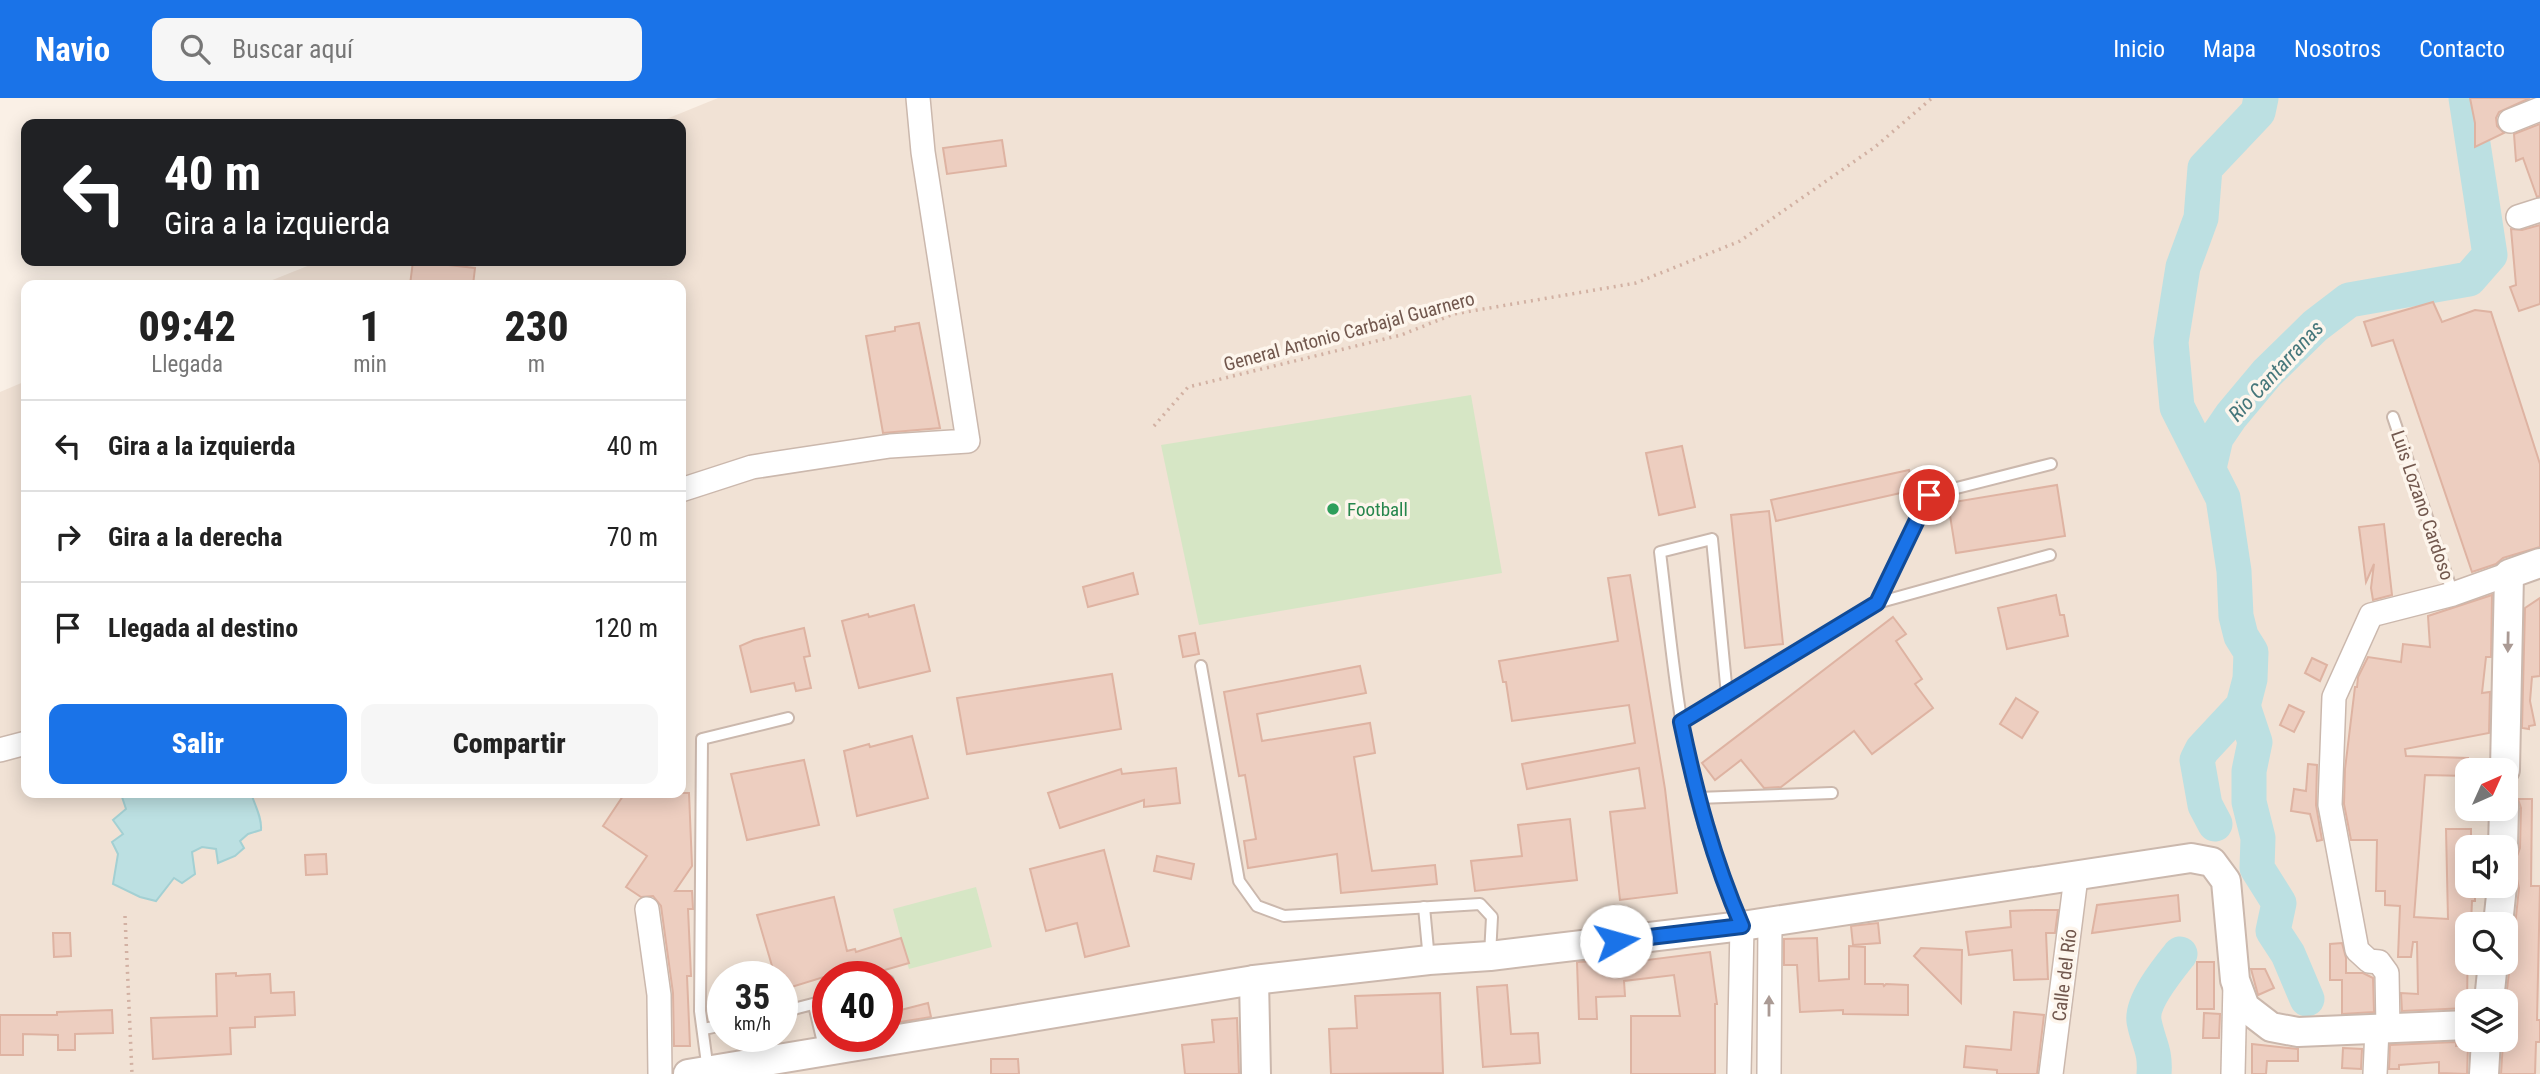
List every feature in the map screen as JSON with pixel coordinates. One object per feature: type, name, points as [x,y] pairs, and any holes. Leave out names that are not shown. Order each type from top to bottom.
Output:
[{"type":"street","points":[[686,488],[752,467],[890,446],[968,441],[923,152],[918,98]]},
{"type":"street","points":[[2510,121],[2540,109]]},
{"type":"street","points":[[2518,218],[2540,210]]},
{"type":"street","points":[[2375,1074],[2387,973],[2379,962],[2369,961],[2357,950],[2330,805],[2334,697],[2371,615],[2453,594],[2540,563]]},
{"type":"street","points":[[2505,758],[2509,574]]},
{"type":"street","points":[[0,750],[21,744]]},
{"type":"street","points":[[903,1038],[1254,979],[1490,956],[1742,926],[2191,858],[2212,862],[2226,881],[2235,980],[2233,1074]]},
{"type":"street","name":"Calle del Río","points":[[2051,1074],[2076,877]]},
{"type":"street","points":[[648,909],[659,995],[660,1074]]},
{"type":"street","points":[[1769,1074],[1770,922]]},
{"type":"street","points":[[1739,1074],[1742,926]]},
{"type":"street","points":[[1254,979],[1256,1074]]},
{"type":"street","points":[[2235,980],[2245,1007],[2271,1027],[2298,1032],[2455,1026]]},
{"type":"street","points":[[698,1073],[786,1065],[822,1052]]},
{"type":"street","points":[[2484,1074],[2485,1052]]},
{"type":"lane","name":"Luis Lozano Cardoso","points":[[2393,417],[2453,594]]},
{"type":"lane","points":[[1877,603],[1929,495],[2051,464]]},
{"type":"lane","points":[[1727,695],[1712,539],[1660,552],[1681,722],[1697,798],[1724,884],[1742,926]]},
{"type":"lane","points":[[1681,722],[1877,603],[2050,555]]},
{"type":"lane","points":[[1201,666],[1239,881],[1257,906],[1284,916],[1480,904],[1492,917],[1490,956]]},
{"type":"lane","points":[[698,1073],[704,1030],[700,1011],[702,739],[788,718]]},
{"type":"lane","points":[[1697,798],[1832,793]]},
{"type":"lane","points":[[1424,907],[1429,960]]},
{"type":"path","name":"General Antonio Carbajal Guarnero","points":[[1154,426],[1188,387],[1401,335],[1454,314],[1636,283],[1740,242],[1875,147],[1932,98]]},
{"type":"path","points":[[125,916],[132,1074]]},
{"type":"shaded area","points":[[718,98],[2540,98],[2540,1074],[0,1074],[0,392],[21,383],[21,798],[686,798],[686,280],[272,280],[308,266],[686,266],[686,119],[666,119]]},
{"type":"green space","name":"Football","points":[[1471,395],[1502,573],[1199,625],[1161,445]]},
{"type":"green space","points":[[976,887],[992,947],[909,969],[893,909]]},
{"type":"water","points":[[122,798],[253,798],[261,830],[248,834],[240,841],[244,848],[235,856],[218,863],[216,849],[202,847],[192,852],[195,874],[182,883],[174,878],[156,901],[140,897],[113,884],[118,854],[112,842],[123,834],[113,820],[126,809]]},
{"type":"building","points":[[2470,98],[2530,98],[2499,112],[2496,118],[2497,126],[2504,133],[2475,147],[2475,123]]},
{"type":"building","points":[[2540,124],[2540,196],[2537,197],[2523,158],[2516,161],[2514,134]]},
{"type":"building","points":[[1002,140],[1006,166],[947,174],[943,148]]},
{"type":"building","points":[[2540,225],[2540,304],[2519,311],[2510,287],[2516,285],[2511,229],[2522,230]]},
{"type":"building","points":[[412,266],[475,268],[474,280],[411,280]]},
{"type":"building","points":[[2433,302],[2442,322],[2475,310],[2491,312],[2540,464],[2540,547],[2503,558],[2496,564],[2472,572],[2393,340],[2372,346],[2364,322]]},
{"type":"building","points":[[919,323],[940,428],[883,433],[866,336]]},
{"type":"building","points":[[1682,446],[1695,507],[1659,515],[1646,453]]},
{"type":"building","points":[[1909,470],[1914,490],[1776,521],[1771,500]]},
{"type":"building","points":[[2057,485],[2065,536],[1956,553],[1948,503]]},
{"type":"building","points":[[1769,511],[1783,644],[1745,648],[1731,515]]},
{"type":"building","points":[[2384,524],[2392,595],[2373,600],[2371,588],[2374,564],[2366,582],[2359,527]]},
{"type":"building","points":[[1133,573],[1138,594],[1088,607],[1083,587]]},
{"type":"building","points":[[1630,575],[1665,789],[1677,893],[1620,900],[1610,812],[1645,808],[1639,768],[1527,789],[1522,764],[1635,743],[1629,705],[1512,721],[1506,682],[1503,682],[1499,661],[1618,641],[1608,578]]},
{"type":"building","points":[[2056,595],[2068,636],[2007,649],[1998,608]]},
{"type":"building","points":[[2492,595],[2491,657],[2486,657],[2482,693],[2490,692],[2489,733],[2405,749],[2406,756],[2468,758],[2455,758],[2455,776],[2425,775],[2414,917],[2448,919],[2446,829],[2471,829],[2471,835],[2455,835],[2455,898],[2475,898],[2475,901],[2472,901],[2472,912],[2455,912],[2455,975],[2467,975],[2467,989],[2455,989],[2455,1009],[2402,1011],[2401,993],[2418,994],[2417,942],[2413,942],[2411,957],[2398,957],[2400,906],[2385,905],[2385,891],[2376,891],[2377,840],[2351,840],[2344,804],[2345,769],[2355,687],[2368,657],[2401,662],[2403,644],[2430,647],[2428,616]]},
{"type":"building","points":[[2540,598],[2540,676],[2532,677],[2530,701],[2535,725],[2529,726],[2529,729],[2522,728],[2525,608]]},
{"type":"building","points":[[914,605],[930,671],[859,688],[842,621]]},
{"type":"building","points":[[1893,617],[1906,634],[1896,641],[1922,679],[1915,684],[1933,708],[1872,754],[1854,731],[1781,787],[1764,788],[1741,760],[1715,780],[1702,763]]},
{"type":"building","points":[[804,628],[810,656],[804,657],[811,688],[796,691],[794,683],[751,692],[740,646]]},
{"type":"building","points":[[1195,633],[1199,654],[1183,657],[1179,636]]},
{"type":"building","points":[[2312,658],[2327,665],[2320,681],[2305,673]]},
{"type":"building","points":[[1360,666],[1366,693],[1257,714],[1262,741],[1370,723],[1375,753],[1354,757],[1372,871],[1435,865],[1437,884],[1341,893],[1337,854],[1248,868],[1244,841],[1256,839],[1245,775],[1239,776],[1224,692]]},
{"type":"building","points":[[1112,674],[1121,729],[967,754],[957,698]]},
{"type":"building","points":[[2016,698],[2038,712],[2022,738],[2000,724]]},
{"type":"building","points":[[2289,705],[2304,712],[2294,732],[2280,725]]},
{"type":"building","points":[[912,736],[928,798],[857,816],[844,751]]},
{"type":"building","points":[[804,760],[819,825],[747,840],[731,774]]},
{"type":"building","points":[[2308,764],[2317,765],[2316,805],[2322,840],[2317,841],[2310,814],[2291,811],[2294,789],[2306,791]]},
{"type":"building","points":[[1176,768],[1180,803],[1144,807],[1144,800],[1060,828],[1048,793],[1121,769],[1122,774]]},
{"type":"building","points":[[686,793],[689,793],[692,866],[675,891],[692,891],[693,909],[688,909],[691,976],[687,976],[690,1046],[674,1046],[673,993],[661,906],[653,896],[641,897],[626,887],[647,856],[603,826],[622,798],[686,798]]},
{"type":"building","points":[[2518,799],[2532,799],[2531,886],[2540,886],[2537,1020],[2540,1020],[2540,1042],[2536,1042],[2535,1074],[2501,1074],[2502,1052],[2518,1052],[2518,989],[2507,989],[2509,975],[2518,975],[2516,912],[2521,808]]},
{"type":"building","points":[[1570,819],[1577,880],[1475,891],[1471,861],[1522,856],[1518,825]]},
{"type":"building","points":[[1104,850],[1129,946],[1085,957],[1077,923],[1046,931],[1030,869]]},
{"type":"building","points":[[326,854],[327,874],[306,875],[305,855]]},
{"type":"building","points":[[1157,856],[1194,864],[1191,879],[1154,871]]},
{"type":"building","points":[[2178,895],[2180,921],[2092,933],[2097,905]]},
{"type":"building","points":[[834,897],[847,951],[855,949],[856,952],[901,938],[909,963],[812,961],[812,981],[798,985],[798,961],[771,961],[757,915]]},
{"type":"building","points":[[2058,910],[2055,933],[2046,933],[2048,979],[2014,980],[2012,950],[1969,955],[1966,932],[2011,927],[2010,911]]},
{"type":"building","points":[[1878,923],[1880,943],[1853,945],[1851,926]]},
{"type":"building","points":[[53,933],[70,933],[71,956],[54,957]]},
{"type":"building","points":[[1817,938],[1819,981],[1849,979],[1849,946],[1865,947],[1865,984],[1908,985],[1908,1015],[1843,1014],[1843,1010],[1800,1012],[1797,965],[1784,965],[1784,939]]},
{"type":"building","points":[[2342,943],[2346,973],[2363,973],[2373,978],[2374,1012],[2342,1014],[2342,980],[2330,980],[2330,944]]},
{"type":"building","points":[[1921,948],[1962,950],[1961,1003],[1914,956]]},
{"type":"building","points":[[1710,952],[1717,1004],[1715,1074],[1631,1074],[1631,1016],[1680,1016],[1674,975],[1624,981],[1625,996],[1596,997],[1597,1019],[1579,1019],[1577,962],[1623,960],[1624,963]]},
{"type":"building","points":[[2197,962],[2214,962],[2214,1009],[2197,1009]]},
{"type":"building","points":[[2251,969],[2265,969],[2274,988],[2258,995]]},
{"type":"building","points":[[236,973],[236,976],[270,974],[271,993],[294,992],[295,1015],[255,1017],[255,1027],[230,1028],[231,1054],[153,1059],[151,1018],[217,1016],[216,974]]},
{"type":"building","points":[[1507,985],[1511,1034],[1538,1033],[1540,1063],[1483,1067],[1477,987]]},
{"type":"building","points":[[1440,993],[1443,1073],[1331,1074],[1329,1029],[1357,1028],[1355,996]]},
{"type":"building","points":[[928,1003],[931,1017],[903,1022],[903,1009]]},
{"type":"building","points":[[112,1010],[113,1033],[75,1034],[75,1050],[58,1050],[58,1035],[23,1034],[23,1055],[0,1055],[0,1015],[57,1015],[57,1012]]},
{"type":"building","points":[[2014,1012],[2044,1015],[2037,1074],[1997,1074],[1997,1070],[1964,1067],[1966,1046],[2011,1050]]},
{"type":"building","points":[[2204,1013],[2220,1014],[2219,1038],[2203,1038]]},
{"type":"building","points":[[1237,1018],[1239,1074],[1185,1074],[1182,1045],[1214,1042],[1212,1020]]},
{"type":"building","points":[[2455,1042],[2455,1052],[2468,1052],[2467,1074],[2439,1073],[2439,1062],[2399,1065],[2399,1069],[2389,1069],[2390,1045]]},
{"type":"building","points":[[2252,1044],[2298,1049],[2298,1061],[2267,1061],[2266,1074],[2252,1074]]},
{"type":"building","points":[[2343,1048],[2362,1049],[2361,1069],[2342,1068]]},
{"type":"building","points":[[991,1059],[1018,1059],[1019,1074],[991,1074]]},
{"type":"waterway","name":"Rio Cantarranas","points":[[2215,824],[2205,805],[2197,760],[2202,750],[2243,706],[2250,679],[2251,652],[2241,636],[2236,616],[2234,571],[2223,498],[2177,407],[2171,342],[2183,267],[2201,218],[2205,168],[2258,112],[2261,98]]},
{"type":"waterway","name":"Rio Cantarranas","points":[[2209,468],[2216,438],[2231,416],[2267,373],[2315,326],[2349,300],[2469,279],[2490,255],[2466,98]]},
{"type":"waterway","name":"Rio Cantarranas","points":[[2243,706],[2255,742],[2249,771],[2249,802],[2258,838],[2257,868],[2279,903],[2273,931],[2288,954],[2307,999]]},
{"type":"waterway","name":"Rio Cantarranas","points":[[2154,1074],[2153,1052],[2144,1013],[2156,986],[2180,954]]},
{"type":"place","name":"Football","points":[[1333,509]]},
{"type":"route","points":[[1616,941],[1742,926],[1724,884],[1697,798],[1681,722],[1877,603],[1929,495]]}]
